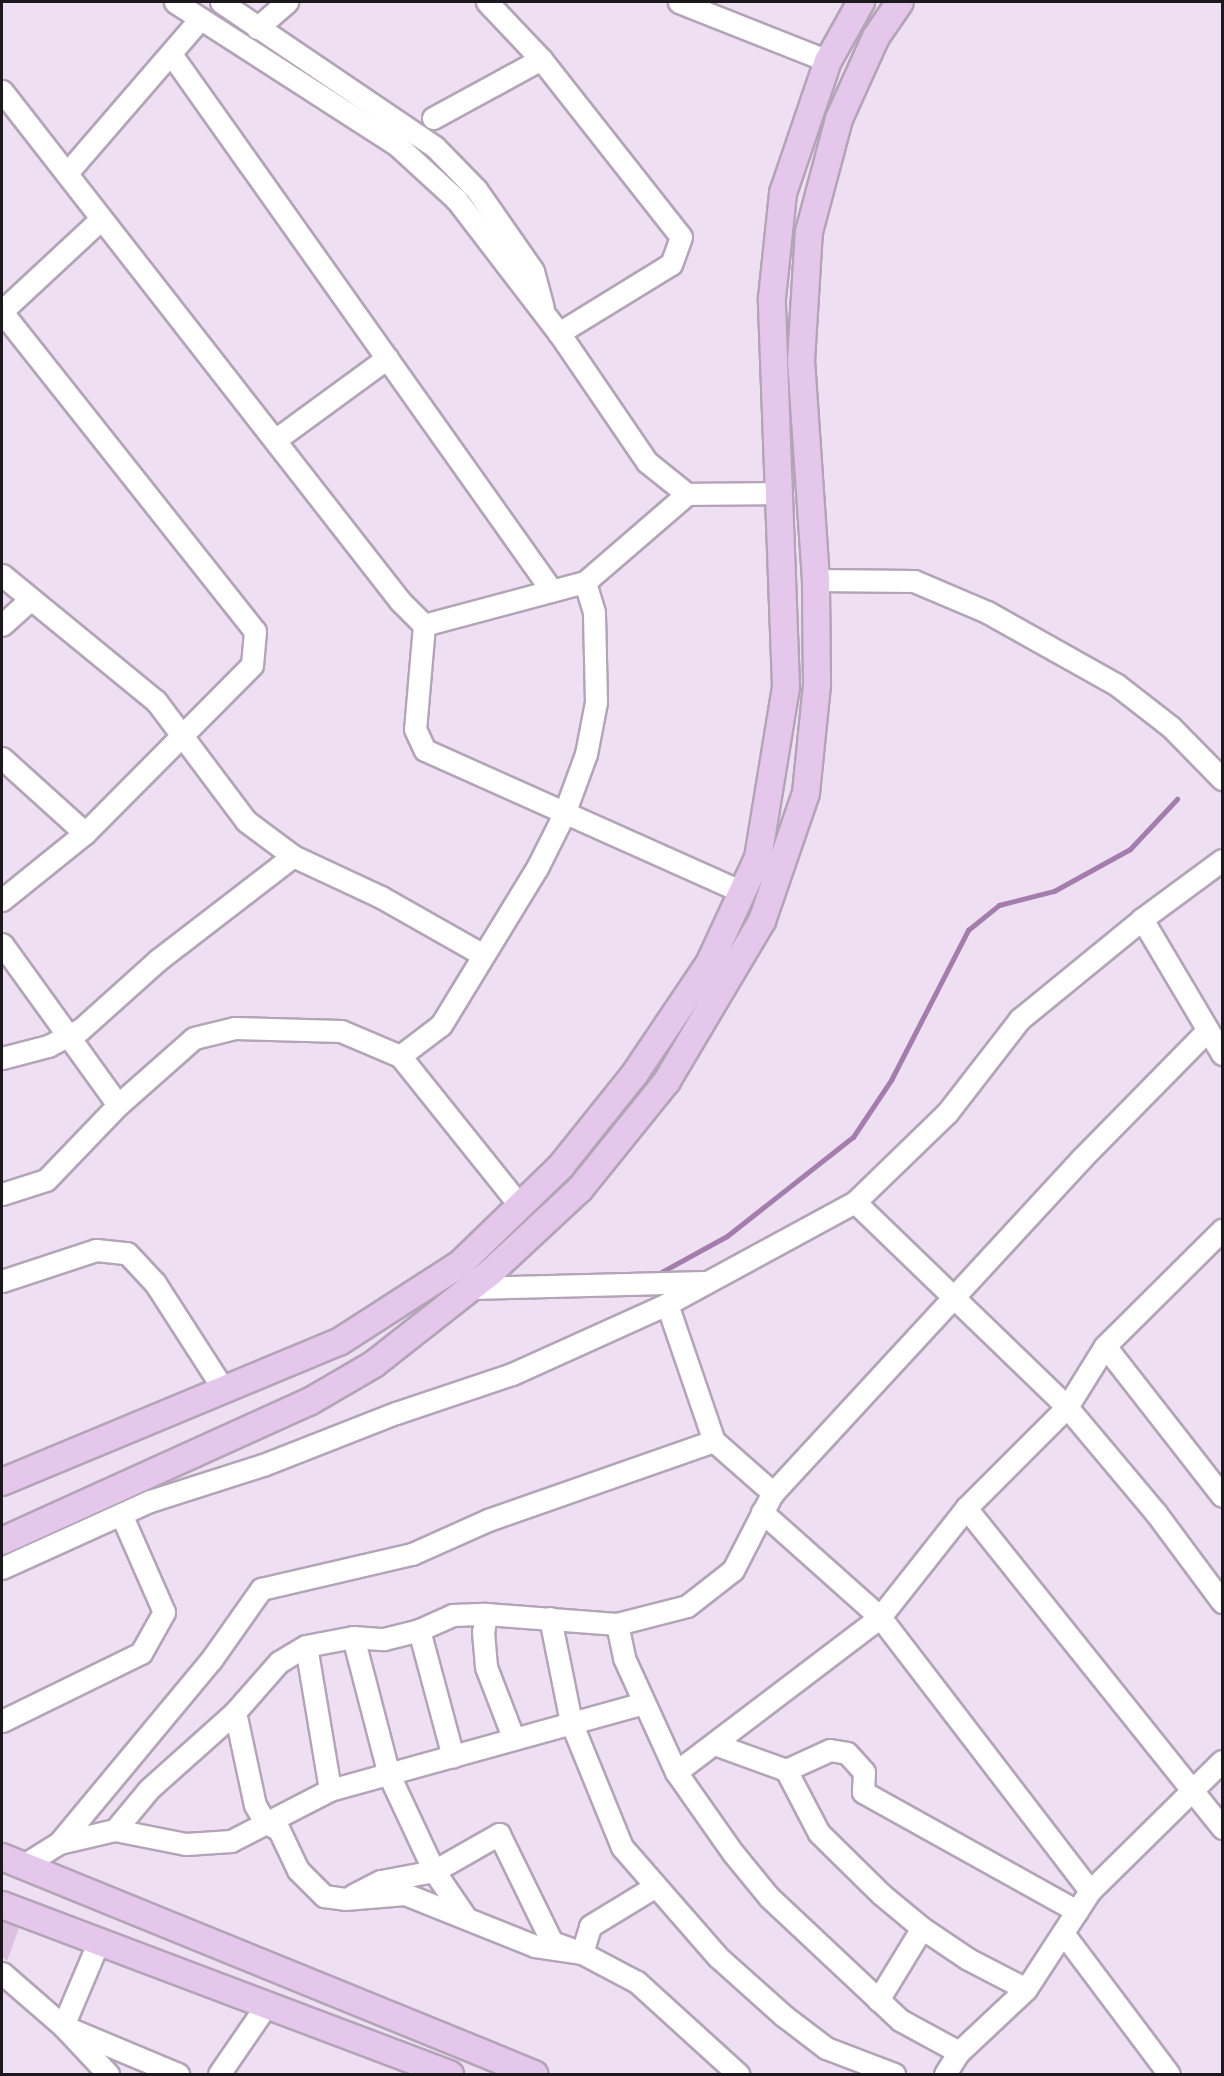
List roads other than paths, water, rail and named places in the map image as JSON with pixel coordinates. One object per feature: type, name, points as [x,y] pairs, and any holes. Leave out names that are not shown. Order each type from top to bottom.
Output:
[{"type":"main road","points":[[2,1482],[339,1342],[460,1264],[561,1166],[634,1075],[709,964],[758,858],[786,687],[772,298],[783,193],[828,61],[861,2]]},
{"type":"main road","points":[[2,1541],[309,1402],[374,1364],[472,1288],[580,1189],[667,1081],[762,921],[806,793],[817,684],[816,580],[801,361],[809,232],[839,119],[876,36],[900,2]]},
{"type":"main road","points":[[12,1861],[534,2074]]},
{"type":"main road","points":[[2,1905],[266,2007],[450,2074]]},
{"type":"street","points":[[175,2],[397,145],[456,199],[559,333],[647,462],[687,494],[779,493]]},
{"type":"street","points":[[221,2],[365,96],[435,147],[476,189],[533,271],[545,314]]},
{"type":"street","points":[[258,28],[287,2]]},
{"type":"street","points":[[487,2],[541,59],[681,237],[671,264],[559,333]]},
{"type":"street","points":[[679,2],[828,61]]},
{"type":"street","points":[[67,173],[200,19]]},
{"type":"street","points":[[171,54],[552,591]]},
{"type":"street","points":[[433,118],[541,59]]},
{"type":"street","points":[[2,91],[67,173],[100,220],[400,601],[424,625],[415,729],[425,750],[742,892]]},
{"type":"street","points":[[2,900],[86,833],[252,665],[255,631],[2,312],[100,220]]},
{"type":"street","points":[[275,440],[387,358]]},
{"type":"street","points":[[424,625],[585,582],[687,494]]},
{"type":"street","points":[[2,575],[29,601],[156,701],[184,735],[246,821],[293,856],[381,897],[483,956]]},
{"type":"street","points":[[816,580],[914,581],[987,612],[1117,685],[1171,727],[1222,779]]},
{"type":"street","points":[[400,1056],[441,1025],[537,868],[564,814],[586,754],[596,702],[594,612],[585,582]]},
{"type":"street","points":[[2,625],[29,601]]},
{"type":"street","points":[[2,758],[86,833]]},
{"type":"street","points":[[2,1058],[48,1047],[66,1037],[293,856]]},
{"type":"street","points":[[2,1568],[121,1514],[512,1374],[667,1304],[855,1202],[947,1113],[1020,1018],[1142,919],[1222,860]]},
{"type":"street","points":[[1142,919],[1222,1054]]},
{"type":"street","points":[[2,944],[66,1037],[118,1105]]},
{"type":"street","points":[[2,1194],[46,1180],[118,1105],[194,1038],[235,1028],[341,1031],[400,1056],[520,1206]]},
{"type":"street","points":[[115,1830],[149,1789],[235,1712],[279,1662],[306,1646],[353,1637],[384,1639],[419,1630],[452,1615],[486,1614],[617,1624],[687,1606],[733,1570],[773,1493],[956,1298],[1081,1159],[1207,1031]]},
{"type":"street","points":[[855,1202],[1067,1407],[1156,1513],[1222,1602]]},
{"type":"street","points":[[676,1772],[880,1617],[966,1508],[1067,1407],[1105,1346],[1222,1230]]},
{"type":"street","points":[[2,1281],[96,1250],[127,1253],[155,1283],[224,1390]]},
{"type":"street","points":[[472,1288],[707,1282]]},
{"type":"street","points":[[667,1304],[714,1441],[773,1493]]},
{"type":"street","points":[[1105,1346],[1222,1496]]},
{"type":"street","points":[[59,1843],[211,1660],[261,1589],[412,1554],[488,1520],[714,1441]]},
{"type":"street","points":[[966,1508],[1222,1828]]},
{"type":"street","points":[[762,1512],[880,1617],[1090,1891]]},
{"type":"street","points":[[2,1721],[141,1653],[164,1612],[121,1514]]},
{"type":"street","points":[[486,1614],[483,1632],[486,1667],[513,1737]]},
{"type":"street","points":[[550,1618],[571,1722],[622,1847],[654,1887],[718,1957],[784,2016],[826,2048],[894,2074]]},
{"type":"street","points":[[617,1624],[624,1658],[676,1772],[769,1897],[900,2020],[959,2052]]},
{"type":"street","points":[[419,1630],[453,1757]]},
{"type":"street","points":[[353,1637],[389,1775],[434,1871],[466,1918]]},
{"type":"street","points":[[306,1646],[330,1790]]},
{"type":"street","points":[[12,1861],[59,1843],[115,1830],[186,1844],[231,1841],[330,1790],[453,1757],[513,1737],[644,1703]]},
{"type":"street","points":[[235,1712],[255,1805],[266,1822],[279,1830],[298,1870],[324,1896],[345,1899],[405,1894],[535,1946],[582,1953]]},
{"type":"street","points":[[714,1744],[786,1770],[819,1833],[922,1928],[968,1959],[1026,1989]]},
{"type":"street","points":[[786,1770],[830,1750],[847,1753],[864,1772],[863,1792],[1077,1911]]},
{"type":"street","points":[[945,2074],[959,2052],[1026,1989],[1090,1891],[1190,1789],[1222,1761]]},
{"type":"street","points":[[345,1899],[381,1881],[434,1871],[499,1834],[552,1942],[582,1953],[637,1982],[738,2074]]},
{"type":"street","points":[[582,1953],[590,1926],[654,1887]]},
{"type":"street","points":[[878,2000],[922,1928]]},
{"type":"street","points":[[1063,1933],[1169,2074]]},
{"type":"street","points":[[63,2026],[98,1942]]},
{"type":"street","points":[[2,1973],[63,2026],[108,2074]]},
{"type":"street","points":[[219,2074],[266,2007]]},
{"type":"street","points":[[63,2026],[178,2074]]},
{"type":"waterway","points":[[656,1275],[727,1236],[853,1137],[891,1080],[968,930],[999,905],[1054,891],[1130,849],[1177,799]]}]
